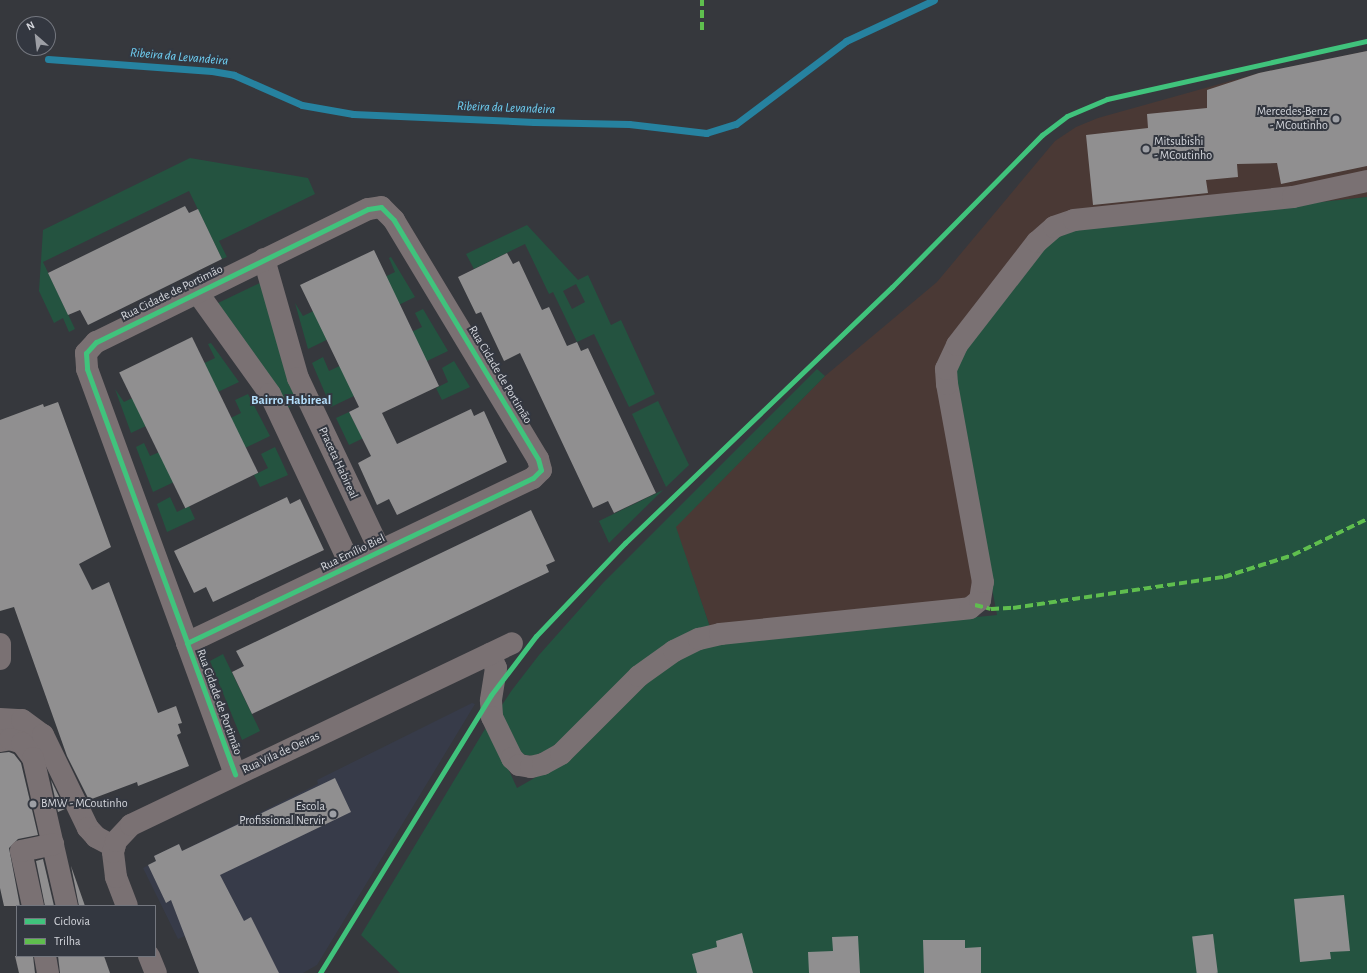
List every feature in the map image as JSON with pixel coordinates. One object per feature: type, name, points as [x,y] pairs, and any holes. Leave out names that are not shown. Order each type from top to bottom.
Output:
[{"type":"street","points":[[490,654],[496,668],[491,701],[492,717],[512,758],[519,765],[531,767],[543,764],[561,754],[639,676],[674,651],[699,639],[720,634],[970,608],[980,600],[983,582],[947,384],[946,369],[958,345],[1037,242],[1054,227],[1074,220],[1293,197],[1367,181]]},
{"type":"street","name":"Rua Cidade de Portimão","points":[[235,774],[85,358],[87,350],[94,343],[371,208],[387,210],[541,463],[540,472],[527,480]]},
{"type":"street","name":"Praceta Habireal","points":[[264,260],[298,378],[380,551]]},
{"type":"street","points":[[197,292],[270,394],[350,564]]},
{"type":"street","name":"Rua Emílio Biel","points":[[187,643],[527,480]]},
{"type":"street","points":[[0,644],[0,658]]},
{"type":"street","name":"Rua Vila de Oeiras","points":[[114,847],[116,841],[131,825],[235,774],[512,644]]},
{"type":"street","points":[[0,719],[22,720],[43,735],[88,828],[96,837],[114,847],[115,870],[127,905]]},
{"type":"street","points":[[0,740],[16,740],[31,752],[67,905]]},
{"type":"street","points":[[33,905],[21,851],[53,844]]},
{"type":"street","points":[[45,957],[48,973]]},
{"type":"street","points":[[149,957],[156,973]]},
{"type":"shaded area","points":[[1367,51],[1367,197],[1080,228],[977,586],[968,603],[710,627],[675,527],[825,376],[937,282],[1055,141],[1076,127],[1098,118],[1259,73]]},
{"type":"shaded area","name":"Escola Profissional Nervir","points":[[472,703],[475,704],[317,965],[303,973],[199,973],[185,936],[178,939],[143,868],[156,861],[154,856],[179,844],[182,851],[318,784],[317,780]]},
{"type":"green space","points":[[190,158],[308,178],[315,194],[219,241],[227,257],[222,259],[189,191],[43,262],[75,329],[69,332],[63,318],[54,323],[39,291],[43,230]]},
{"type":"green space","points":[[1367,197],[1367,973],[400,973],[361,935],[488,724],[517,788],[566,760],[651,677],[700,647],[724,642],[997,615],[953,382],[959,357],[1051,240],[1080,228]]},
{"type":"green space","points":[[527,225],[578,280],[588,275],[611,325],[621,320],[655,394],[629,407],[594,334],[577,342],[553,292],[549,294],[525,244],[474,269],[466,254]],"holes":[[[576,284],[585,302],[572,309],[563,291]]]},
{"type":"green space","points":[[391,257],[415,297],[308,349],[295,303],[303,316],[395,272],[389,258]]},
{"type":"green space","points":[[262,282],[300,402],[286,409],[216,304]]},
{"type":"green space","points":[[423,309],[448,351],[331,407],[312,363],[323,357],[329,371],[422,327],[415,313]]},
{"type":"green space","points":[[211,343],[239,382],[131,433],[115,389],[124,402],[215,358],[208,344]]},
{"type":"green space","points":[[454,361],[470,387],[442,400],[436,388],[448,382],[442,368]]},
{"type":"green space","points":[[817,369],[825,376],[676,527],[710,627],[548,750],[533,756],[520,754],[498,711],[539,655],[603,583]]},
{"type":"green space","points":[[248,394],[270,436],[153,492],[136,447],[144,443],[150,456],[162,451],[241,413],[235,400]]},
{"type":"green space","points":[[658,401],[689,465],[666,487],[632,414]]},
{"type":"green space","points":[[349,412],[356,426],[376,432],[349,445],[336,418]]},
{"type":"green space","points":[[275,447],[288,475],[260,487],[254,475],[268,468],[261,454]]},
{"type":"green space","points":[[663,490],[609,543],[599,521]]},
{"type":"green space","points":[[170,497],[177,512],[189,506],[195,519],[167,532],[157,504]]},
{"type":"green space","points":[[223,654],[260,731],[242,740],[210,661]]},
{"type":"building","points":[[1367,51],[1367,166],[1281,184],[1277,163],[1237,164],[1238,177],[1206,180],[1208,193],[1093,205],[1086,135],[1148,128],[1147,114],[1207,108],[1207,90],[1259,73]]},
{"type":"building","points":[[185,206],[189,213],[198,209],[222,259],[88,325],[80,310],[68,315],[48,273]]},
{"type":"building","points":[[374,250],[439,386],[382,413],[397,444],[471,409],[474,416],[484,411],[507,462],[397,515],[389,499],[377,505],[358,463],[371,456],[349,412],[359,407],[300,285]]},
{"type":"building","points":[[507,253],[513,264],[519,261],[542,310],[549,307],[567,346],[577,342],[581,351],[588,348],[656,493],[614,513],[608,501],[593,508],[520,353],[504,361],[481,312],[476,314],[458,277]]},
{"type":"building","points":[[192,337],[258,473],[185,508],[119,373]]},
{"type":"building","points":[[58,402],[111,547],[79,564],[92,590],[109,582],[158,713],[176,706],[182,723],[178,724],[181,733],[177,735],[189,766],[138,786],[137,782],[89,800],[67,756],[14,607],[0,611],[0,420],[43,404],[44,407]]},
{"type":"building","points":[[287,497],[290,504],[300,499],[324,550],[213,602],[206,587],[194,593],[174,551]]},
{"type":"building","points":[[531,510],[555,561],[546,565],[549,572],[252,714],[232,672],[244,666],[236,651]]},
{"type":"building","points":[[9,752],[14,754],[21,763],[38,835],[18,839],[9,848],[20,905],[16,906],[4,906],[0,888],[0,753]]},
{"type":"building","points":[[335,778],[351,812],[220,875],[244,921],[251,917],[279,973],[199,973],[171,900],[166,903],[148,865],[156,861],[154,856],[179,844],[182,851]]},
{"type":"building","points":[[51,780],[65,809],[58,812]]},
{"type":"building","points":[[43,859],[54,905],[45,905],[36,861]]},
{"type":"building","points":[[71,866],[85,905],[79,905]]},
{"type":"building","points":[[1344,895],[1350,951],[1330,952],[1331,959],[1300,962],[1294,899]]},
{"type":"building","points":[[742,933],[753,973],[697,973],[692,954],[717,947],[716,941]]},
{"type":"building","points":[[1213,934],[1218,973],[1197,973],[1192,937]]},
{"type":"building","points":[[858,936],[860,973],[809,973],[808,952],[833,951],[832,937]]},
{"type":"building","points":[[923,940],[965,940],[965,948],[981,947],[981,973],[924,973]]},
{"type":"building","points":[[15,956],[33,957],[35,973],[19,973]]},
{"type":"building","points":[[58,957],[104,957],[110,973],[60,973]]},
{"type":"waterway","name":"Ribeira da Levandeira","points":[[48,59],[212,71],[234,75],[302,105],[353,114],[534,122],[629,124],[706,133],[736,124],[846,41],[934,0]]},
{"type":"marked path","points":[[702,0],[702,30]]},
{"type":"marked path","points":[[975,605],[991,609],[1013,608],[1224,577],[1293,555],[1367,519]]},
{"type":"cycle path","points":[[320,973],[491,695],[536,636],[625,543],[892,287],[1042,135],[1067,116],[1107,99],[1367,41]]},
{"type":"cycle path","points":[[187,643],[533,478],[541,470],[538,459],[394,220],[381,207],[368,209],[96,342],[86,353],[87,369],[187,643],[235,774]]},
{"type":"place","name":"Mercedes-Benz - MCoutinho","points":[[1336,119]]},
{"type":"place","name":"Mitsubishi - MCoutinho","points":[[1146,149]]},
{"type":"place","name":"BMW - MCoutinho","points":[[33,804]]},
{"type":"place","name":"Escola Profissional Nervir","points":[[333,814]]},
{"type":"district","name":"Bairro Habireal","points":[[291,401]]}]
